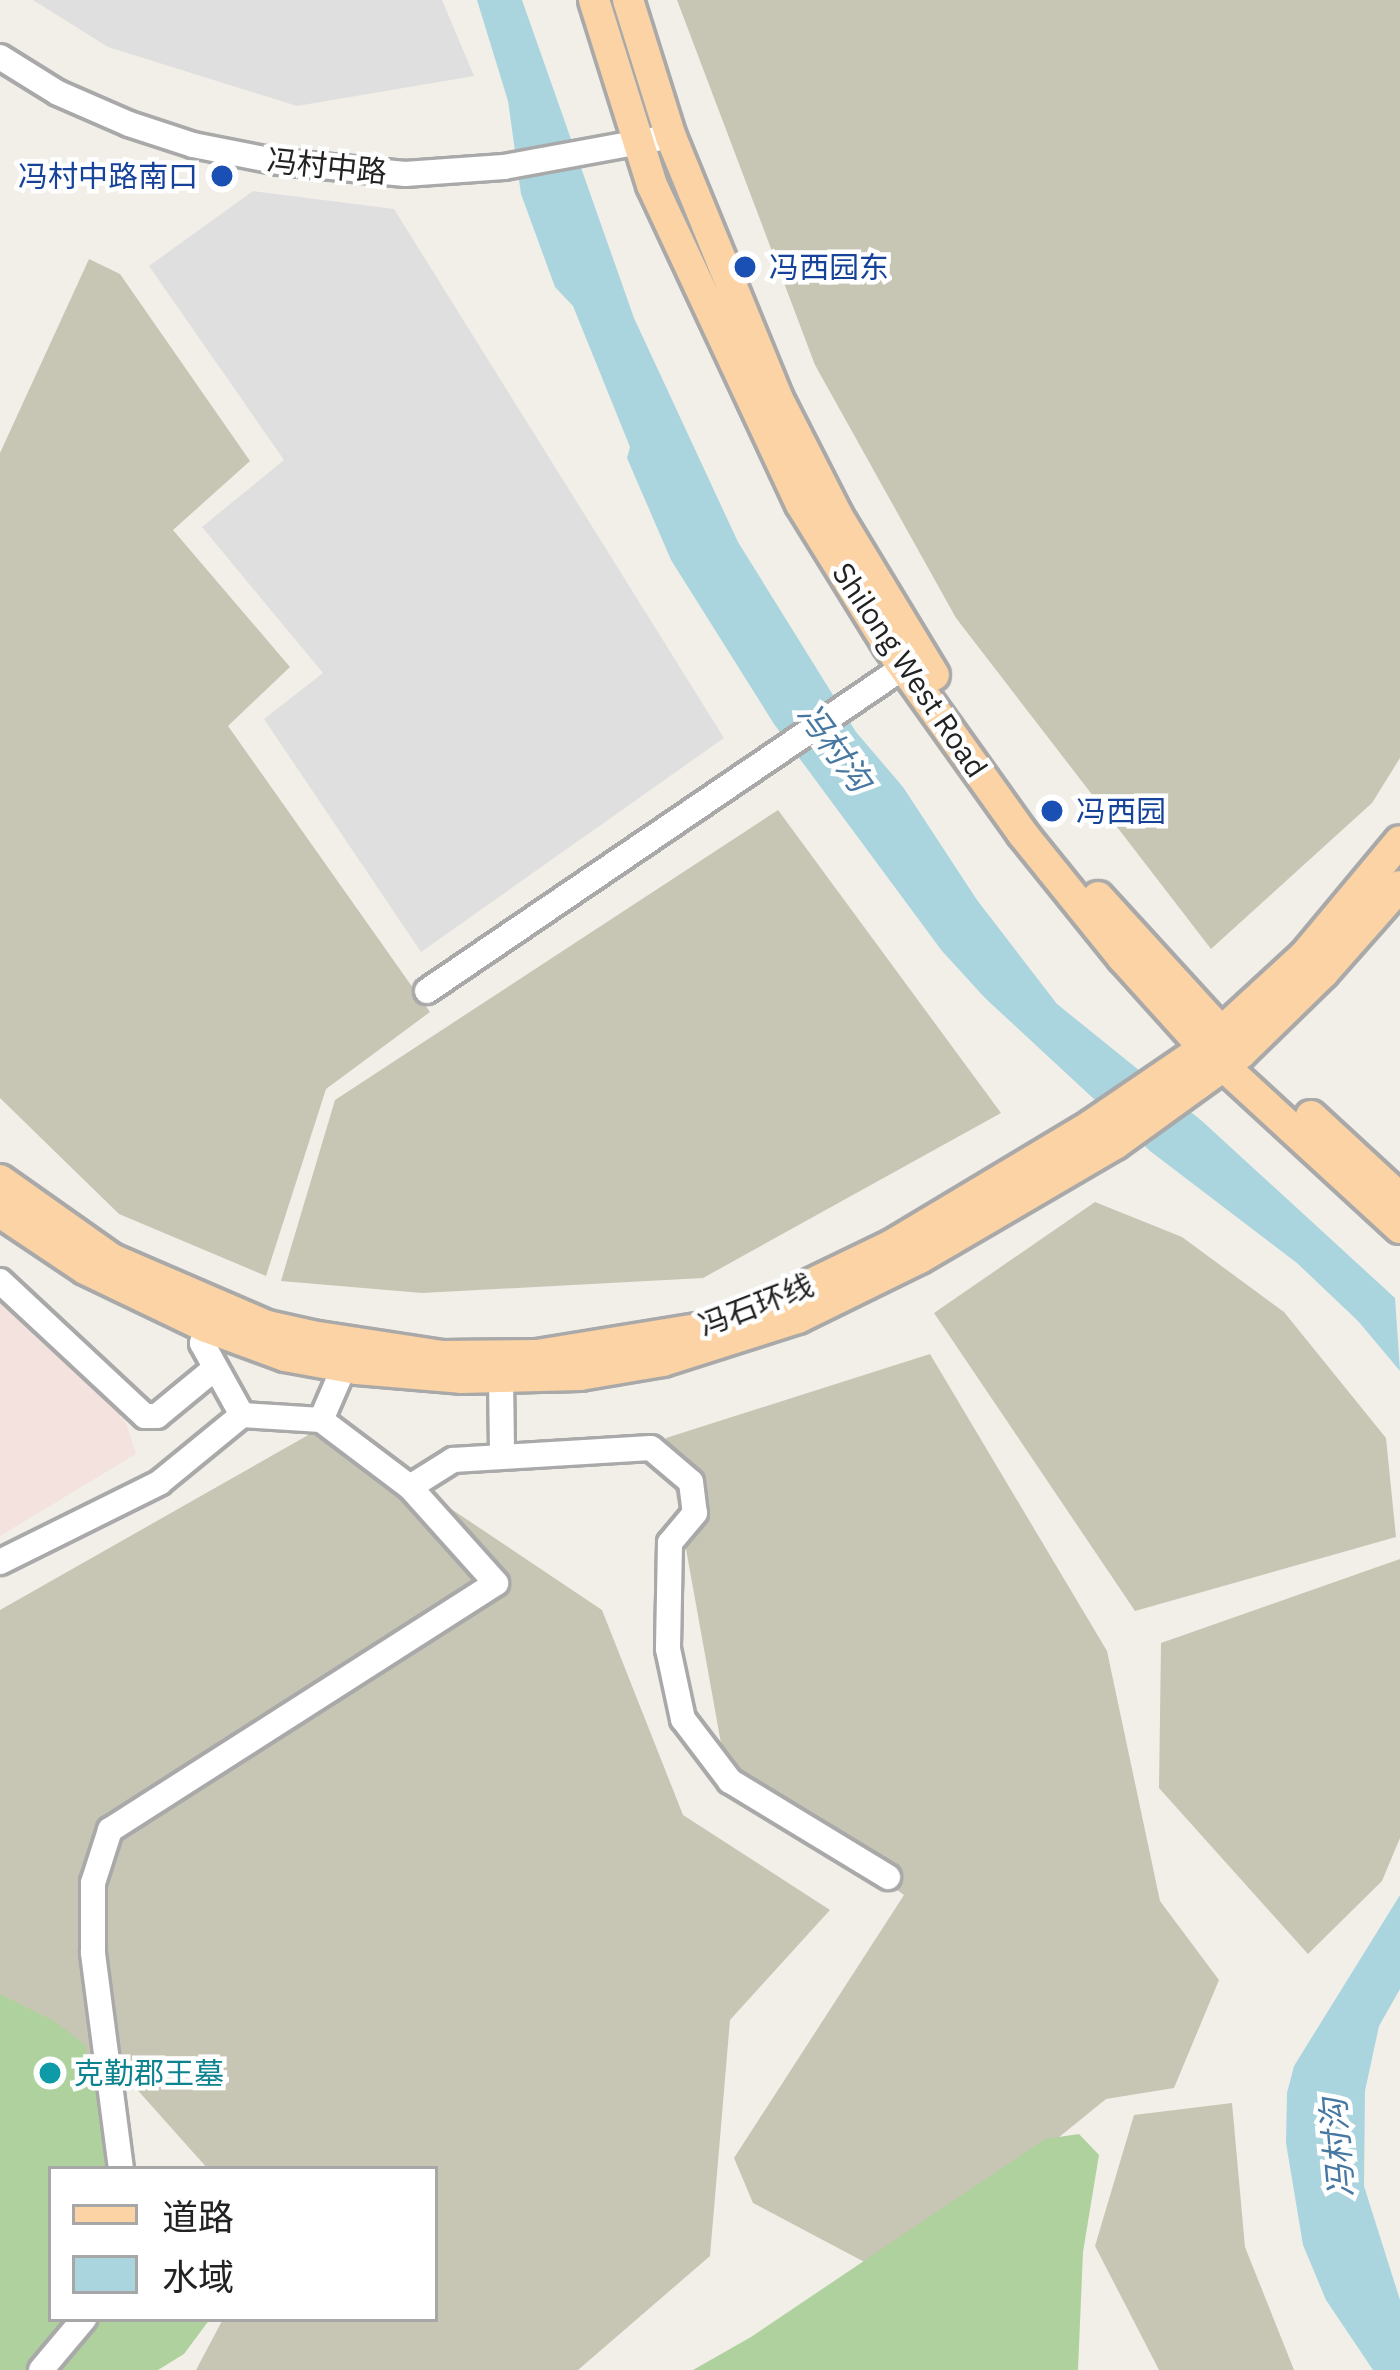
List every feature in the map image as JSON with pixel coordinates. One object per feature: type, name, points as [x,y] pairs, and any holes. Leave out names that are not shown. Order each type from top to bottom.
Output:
[{"type":"main road","name":"Shilong West Road","points":[[594,0],[634,142],[801,504],[912,662],[1038,825],[1223,1050],[1400,1228]]},
{"type":"main road","name":"Shilong West Road","points":[[628,0],[671,137],[778,399],[912,662]]},
{"type":"main road","name":"冯石环线","points":[[0,1212],[86,1269],[211,1314],[290,1331],[442,1356],[537,1355],[631,1344],[703,1328],[854,1265],[1186,1094],[1400,841]]},
{"type":"main road","name":"冯石环线","points":[[0,1180],[112,1259],[285,1357],[344,1367],[501,1378],[580,1375],[663,1361],[798,1318],[920,1258],[1104,1134],[1160,1077],[1223,1050],[1323,973],[1400,886]]},
{"type":"main road","name":"Shilong West Road","points":[[1223,1050],[1400,1198]]},
{"type":"street","name":"冯村中路","points":[[0,57],[58,93],[193,145],[279,162],[405,174],[504,167],[671,137]]},
{"type":"street","points":[[428,991],[912,662]]},
{"type":"street","points":[[0,1281],[145,1416],[157,1416],[214,1369]]},
{"type":"street","points":[[211,1314],[202,1343],[242,1414]]},
{"type":"street","points":[[321,1420],[344,1367]]},
{"type":"street","points":[[501,1378],[502,1454]]},
{"type":"street","points":[[0,1562],[159,1483],[242,1414],[321,1420],[410,1486],[496,1583],[110,1830],[93,1883],[93,1952],[121,2166]]},
{"type":"street","points":[[410,1486],[453,1460],[651,1448],[691,1482],[695,1513],[670,1543],[668,1649],[683,1719],[730,1781],[888,1877]]},
{"type":"street","points":[[41,2370],[81,2322]]},
{"type":"shaded area","points":[[33,0],[442,0],[474,76],[297,106],[108,47]]},
{"type":"shaded area","points":[[677,0],[1400,0],[1400,758],[1372,803],[1211,949],[956,618],[815,365]]},
{"type":"shaded area","points":[[253,191],[394,209],[724,738],[421,952],[264,719],[323,673],[202,527],[284,460],[149,266]]},
{"type":"shaded area","points":[[89,259],[120,274],[250,461],[173,530],[290,667],[228,726],[430,1012],[326,1089],[266,1276],[119,1214],[0,1098],[0,453]]},
{"type":"shaded area","points":[[778,810],[1001,1113],[703,1278],[422,1293],[281,1281],[335,1100]]},
{"type":"shaded area","points":[[1095,1202],[1182,1237],[1284,1312],[1386,1438],[1396,1537],[1135,1611],[934,1313]]},
{"type":"shaded area","points":[[0,1295],[103,1395],[126,1423],[136,1454],[0,1536]]},
{"type":"shaded area","points":[[930,1354],[1107,1651],[1160,1901],[1219,1980],[1174,2088],[1106,2099],[889,2275],[753,2203],[734,2158],[904,1895],[724,1760],[666,1438]]},
{"type":"shaded area","points":[[326,1425],[602,1610],[683,1815],[830,1910],[730,2020],[710,2256],[578,2370],[196,2370],[221,2322],[438,2322],[438,2166],[205,2166],[133,2085],[0,2027],[0,1610]]},
{"type":"shaded area","points":[[1400,1559],[1400,1838],[1382,1881],[1308,1954],[1159,1788],[1161,1643]]},
{"type":"shaded area","points":[[1232,2103],[1245,2247],[1294,2370],[1159,2370],[1095,2246],[1134,2115]]},
{"type":"green space","points":[[0,1994],[54,2021],[85,2045],[105,2129],[120,2166],[48,2166],[48,2322],[208,2322],[184,2354],[158,2370],[0,2370]]},
{"type":"green space","points":[[1079,2134],[1099,2155],[1083,2252],[1078,2370],[693,2370],[751,2337],[1045,2139]]},
{"type":"water","name":"冯村沟","points":[[477,0],[522,0],[634,318],[738,542],[856,732],[903,787],[977,900],[1057,1004],[1202,1121],[1395,1298],[1400,1371],[1358,1321],[1297,1263],[1150,1151],[985,998],[942,951],[774,724],[671,560],[627,458],[630,447],[573,306],[555,287],[521,194],[508,101]]},
{"type":"water","name":"冯村沟","points":[[1400,1895],[1400,1989],[1379,2026],[1365,2091],[1364,2186],[1400,2300],[1400,2370],[1373,2370],[1326,2300],[1303,2245],[1286,2143],[1287,2093],[1294,2066]]},
{"type":"place","name":"冯村中路南口","points":[[222,176]]},
{"type":"place","name":"冯西园东","points":[[745,267]]},
{"type":"place","name":"冯西园","points":[[1052,811]]},
{"type":"place","name":"克勤郡王墓","points":[[50,2073]]}]
